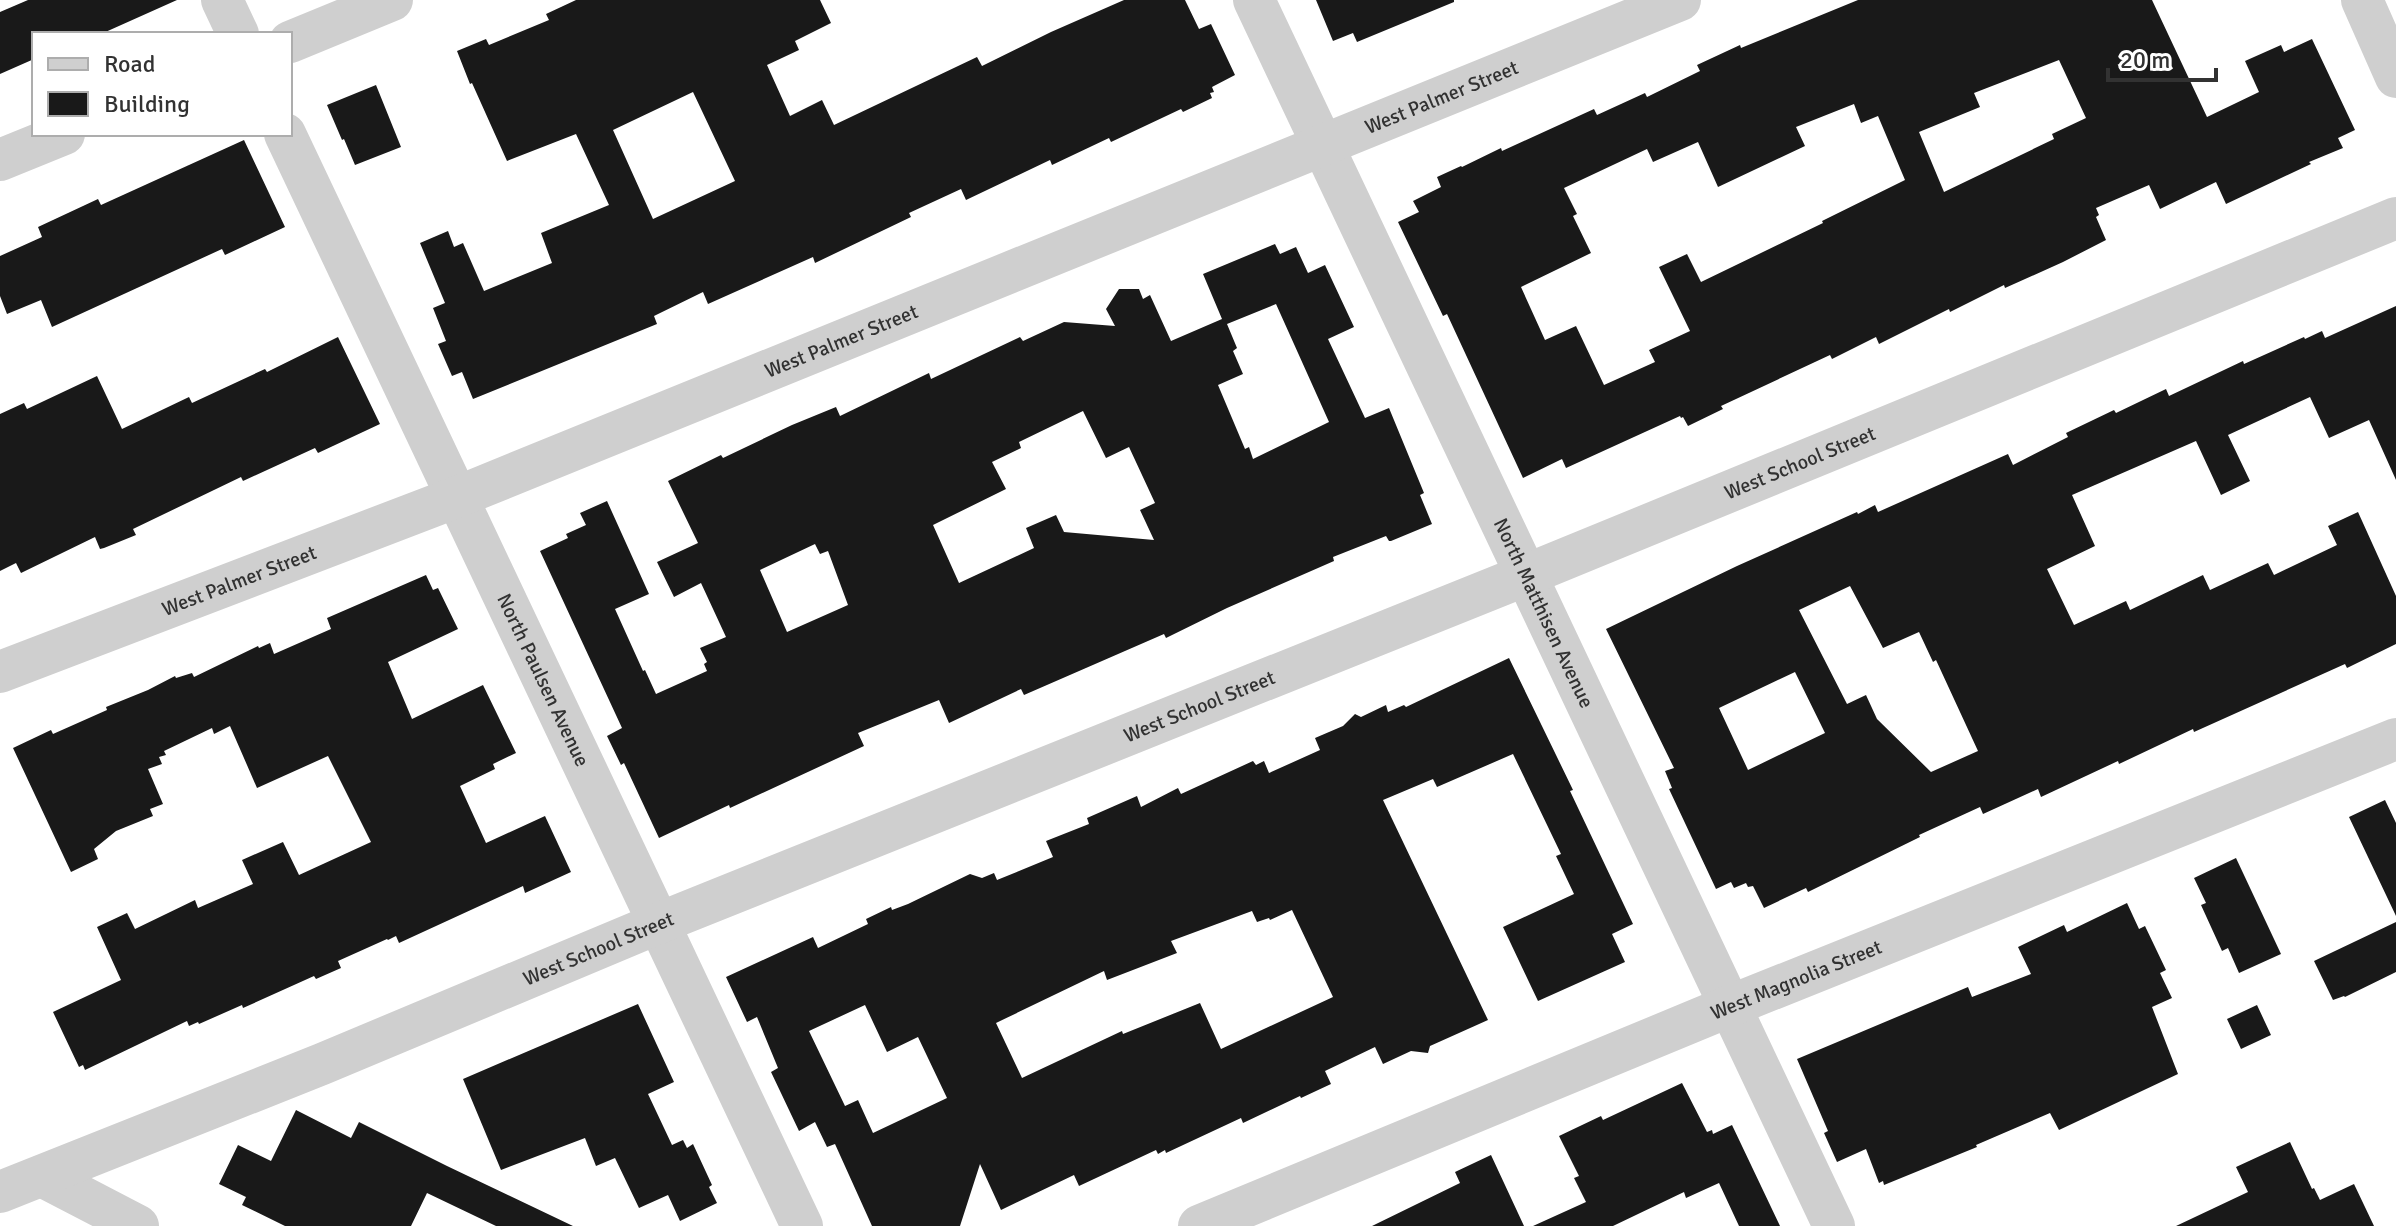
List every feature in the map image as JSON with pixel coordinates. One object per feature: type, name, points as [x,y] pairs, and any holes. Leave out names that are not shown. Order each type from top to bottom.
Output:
[{"type":"street","points":[[222,0],[237,32]]},
{"type":"street","points":[[292,41],[392,0]]},
{"type":"street","name":"North Matthisen Avenue","points":[[1254,0],[1834,1226]]},
{"type":"street","name":"West Palmer Street","points":[[0,672],[457,497],[1680,0]]},
{"type":"street","points":[[2362,0],[2396,77]]},
{"type":"street","points":[[0,160],[59,136]]},
{"type":"street","name":"North Paulsen Avenue","points":[[286,136],[802,1226]]},
{"type":"street","name":"West School Street","points":[[0,1192],[1526,575],[2396,218]]},
{"type":"street","name":"West Magnolia Street","points":[[1199,1226],[1730,1006],[2396,739]]},
{"type":"street","points":[[42,1176],[138,1226]]},
{"type":"building","points":[[28,0],[177,0],[105,32],[32,32],[32,60],[0,74],[0,12]]},
{"type":"building","points":[[576,0],[820,0],[831,23],[795,41],[799,50],[767,65],[790,116],[822,100],[834,125],[977,57],[982,66],[1124,0],[1185,0],[1199,29],[1211,24],[1235,75],[1212,87],[1212,98],[1183,112],[1181,109],[1111,142],[1109,138],[1052,165],[1050,160],[966,200],[961,189],[815,263],[813,257],[708,304],[703,292],[654,316],[657,324],[473,399],[462,372],[452,376],[438,344],[446,341],[433,308],[445,303],[420,243],[448,231],[454,247],[463,243],[484,291],[552,263],[541,233],[609,205],[576,134],[507,161],[457,51],[486,39],[489,45],[549,20],[546,14]],"holes":[[[693,92],[735,181],[653,219],[613,130]]]},
{"type":"building","points":[[1316,0],[1454,2],[1357,42],[1353,33],[1333,41]]},
{"type":"building","points":[[1858,0],[2152,0],[2207,117],[2259,92],[2245,61],[2281,45],[2284,52],[2312,39],[2355,130],[2338,138],[2343,148],[2226,204],[2216,182],[2160,209],[2149,185],[2096,208],[2099,215],[2096,217],[2106,240],[2063,262],[2005,288],[2004,285],[1950,312],[1949,309],[1879,344],[1876,337],[1832,359],[1830,355],[1721,406],[1723,409],[1688,426],[1680,416],[1566,468],[1562,459],[1523,478],[1447,314],[1443,316],[1398,222],[1419,212],[1413,201],[1441,187],[1437,177],[1594,109],[1597,115],[1645,93],[1647,97],[1700,71],[1697,65],[1740,45],[1741,48]],"holes":[[[2059,60],[2086,118],[2052,134],[2054,139],[1944,192],[1919,132],[1980,107],[1974,93]],[[1854,104],[1861,123],[1878,116],[1905,180],[1701,282],[1687,254],[1659,267],[1690,331],[1649,350],[1655,362],[1604,385],[1576,326],[1545,340],[1521,287],[1591,253],[1573,216],[1577,214],[1564,188],[1647,149],[1653,162],[1698,142],[1718,187],[1805,146],[1796,127]]]},
{"type":"building","points":[[376,85],[401,147],[355,165],[327,105]]},
{"type":"building","points":[[244,140],[285,227],[225,255],[222,249],[52,327],[41,300],[7,314],[0,296],[0,256],[42,237],[38,227],[98,199],[101,205]]},
{"type":"building","points":[[1275,244],[1280,254],[1296,247],[1308,273],[1325,265],[1354,327],[1328,339],[1365,418],[1389,408],[1424,493],[1420,495],[1432,524],[1391,541],[1386,536],[1333,557],[1334,561],[1166,638],[1164,634],[1024,695],[1021,689],[949,723],[939,700],[858,733],[864,746],[659,838],[624,763],[621,765],[607,736],[622,728],[540,551],[568,538],[566,534],[586,525],[580,513],[607,501],[649,594],[615,609],[656,694],[707,671],[704,664],[707,662],[700,648],[726,637],[701,583],[674,597],[657,562],[698,543],[668,481],[721,455],[723,458],[836,407],[840,416],[929,373],[931,379],[1020,337],[1023,341],[1064,322],[1115,326],[1106,309],[1119,289],[1139,289],[1143,299],[1150,295],[1171,341],[1222,319],[1203,274]],"holes":[[[1276,304],[1329,422],[1253,459],[1249,447],[1245,449],[1218,385],[1243,374],[1233,351],[1237,348],[1227,324]],[[1083,411],[1106,458],[1129,447],[1155,503],[1140,510],[1154,540],[1064,532],[1056,515],[1026,528],[1034,548],[959,583],[933,525],[1006,489],[992,462],[1021,448],[1019,442]],[[815,544],[820,554],[828,551],[848,605],[787,632],[760,570]]]},
{"type":"building","points":[[2396,306],[2396,480],[2369,420],[2329,438],[2310,397],[2228,435],[2250,481],[2221,495],[2196,441],[2072,495],[2095,546],[2047,569],[2074,625],[2126,601],[2130,610],[2203,575],[2210,590],[2268,563],[2274,575],[2337,545],[2328,526],[2358,512],[2396,596],[2396,644],[2347,668],[2345,664],[2041,797],[2038,789],[1983,814],[1980,807],[1808,892],[1806,888],[1764,908],[1753,886],[1748,887],[1746,883],[1734,888],[1731,882],[1716,889],[1669,789],[1672,788],[1665,771],[1674,768],[1606,629],[1857,512],[1875,505],[1878,512],[2008,454],[2013,465],[2068,437],[2066,433],[2114,410],[2116,413],[2166,389],[2169,396],[2243,361],[2244,364],[2304,337],[2322,331],[2325,338]],"holes":[[[1850,586],[1883,648],[1919,632],[1933,662],[1936,660],[1978,751],[1931,772],[1877,719],[1866,695],[1847,704],[1799,610]],[[1795,672],[1825,733],[1748,770],[1719,708]]]},
{"type":"building","points":[[338,337],[380,424],[318,453],[315,448],[243,481],[241,477],[133,529],[136,535],[104,548],[100,549],[95,537],[21,573],[16,563],[0,571],[0,414],[24,403],[27,409],[97,376],[122,429],[189,397],[192,403],[265,369],[267,372]]},
{"type":"building","points":[[426,575],[433,590],[438,588],[458,629],[388,662],[412,719],[483,685],[516,753],[493,764],[495,769],[460,786],[486,843],[545,816],[571,872],[525,893],[523,886],[399,943],[396,936],[387,939],[338,961],[341,968],[316,979],[314,976],[243,1008],[242,1005],[199,1024],[189,1026],[187,1021],[85,1070],[83,1065],[79,1067],[53,1012],[121,980],[97,927],[127,913],[135,929],[195,900],[198,908],[253,884],[242,860],[283,842],[299,875],[371,842],[328,756],[257,788],[230,726],[214,734],[212,728],[164,751],[166,755],[159,757],[162,764],[148,769],[163,804],[150,809],[153,816],[116,831],[94,849],[98,859],[71,872],[13,748],[51,730],[53,734],[107,710],[106,707],[175,676],[192,673],[194,677],[258,646],[270,643],[274,654],[331,629],[327,618]]},
{"type":"building","points":[[1509,658],[1633,924],[1612,934],[1625,962],[1538,1001],[1503,927],[1574,894],[1556,856],[1561,854],[1513,754],[1437,787],[1433,779],[1383,800],[1488,1020],[1430,1046],[1428,1053],[1411,1051],[1383,1064],[1375,1047],[1325,1071],[1331,1084],[1301,1098],[1243,1123],[1241,1118],[1166,1153],[1165,1150],[1158,1154],[1156,1150],[1079,1186],[1074,1175],[1001,1210],[980,1164],[960,1226],[872,1226],[835,1144],[827,1147],[815,1122],[799,1131],[771,1072],[778,1068],[757,1017],[747,1022],[726,977],[813,937],[818,948],[868,924],[866,919],[891,907],[892,910],[908,904],[970,874],[982,878],[994,873],[997,880],[1053,857],[1046,841],[1089,824],[1087,818],[1137,796],[1141,807],[1178,788],[1181,794],[1253,761],[1256,765],[1264,761],[1269,773],[1320,750],[1315,738],[1343,726],[1355,714],[1361,717],[1386,705],[1388,712],[1404,705],[1406,707]],"holes":[[[1292,910],[1333,997],[1221,1049],[1200,1003],[1123,1034],[1122,1031],[1022,1078],[996,1023],[1104,971],[1107,980],[1177,953],[1171,941],[1252,911],[1257,922]],[[865,1005],[887,1052],[918,1037],[947,1098],[873,1133],[858,1100],[845,1106],[809,1031]]]},
{"type":"building","points":[[2385,800],[2396,823],[2396,916],[2349,817]]},
{"type":"building","points":[[2236,858],[2281,954],[2239,973],[2228,948],[2222,951],[2201,905],[2206,903],[2194,878]]},
{"type":"building","points":[[2127,903],[2139,929],[2145,926],[2166,970],[2160,973],[2172,998],[2152,1007],[2178,1074],[2059,1130],[2050,1113],[1884,1185],[1883,1181],[1879,1183],[1866,1149],[1837,1162],[1824,1133],[1828,1131],[1797,1059],[1968,987],[1972,997],[2031,974],[2018,947],[2064,925],[2067,932]]},
{"type":"building","points":[[2396,922],[2396,972],[2333,1000],[2314,961]]},
{"type":"building","points":[[638,1004],[674,1082],[648,1094],[672,1145],[683,1140],[687,1148],[693,1144],[717,1203],[680,1221],[668,1195],[639,1208],[615,1158],[596,1166],[585,1138],[501,1170],[463,1079]]},
{"type":"building","points":[[2257,1005],[2271,1035],[2241,1049],[2227,1019]]},
{"type":"building","points":[[1682,1083],[1707,1132],[1712,1130],[1713,1134],[1732,1125],[1780,1226],[1739,1226],[1719,1183],[1686,1198],[1684,1192],[1613,1226],[1533,1226],[1586,1202],[1574,1178],[1579,1176],[1559,1136],[1601,1116],[1603,1120]]},
{"type":"building","points":[[296,1110],[351,1138],[359,1122],[573,1226],[496,1226],[427,1193],[411,1226],[285,1226],[242,1205],[246,1197],[219,1184],[238,1145],[271,1161]]},
{"type":"building","points":[[2290,1142],[2320,1200],[2354,1184],[2374,1226],[2176,1226],[2248,1192],[2236,1167]]},
{"type":"building","points":[[1491,1155],[1524,1226],[1372,1226],[1460,1183],[1455,1172]]}]
